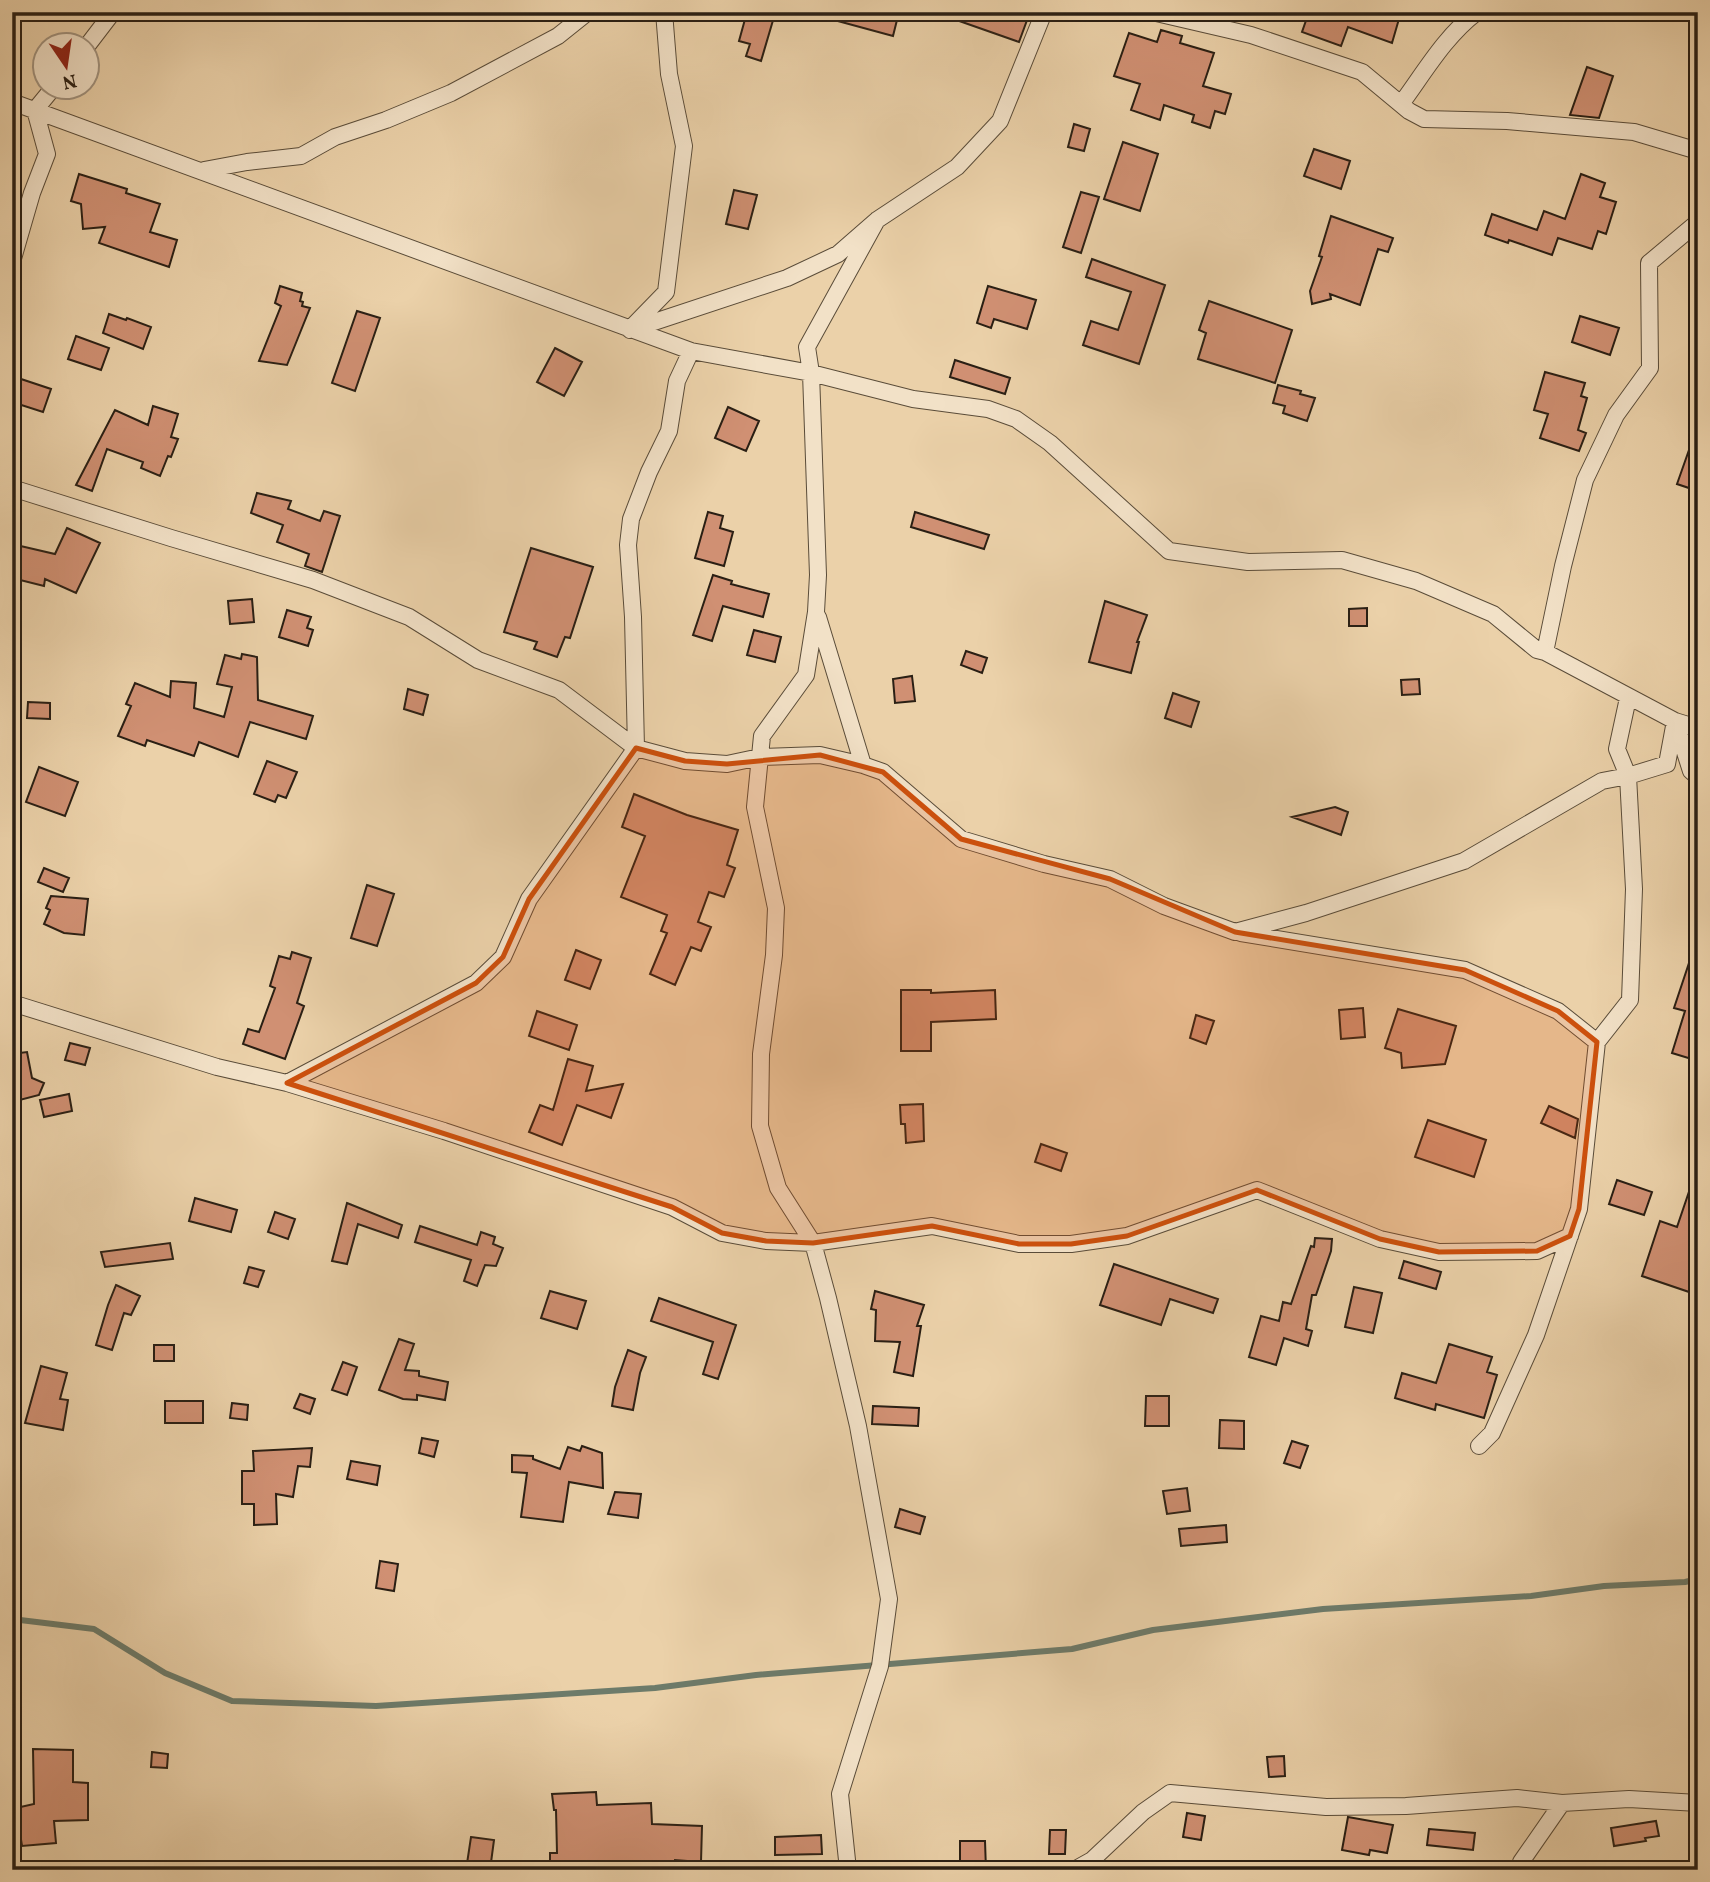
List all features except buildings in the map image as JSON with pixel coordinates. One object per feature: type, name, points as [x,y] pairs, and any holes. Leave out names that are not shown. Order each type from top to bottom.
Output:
[{"type":"street","points":[[98,32],[113,12]]},
{"type":"street","points":[[202,171],[247,162],[301,156],[335,137],[386,120],[451,93],[558,36],[588,12]]},
{"type":"street","points":[[630,330],[666,292],[684,146],[669,74],[664,12]]},
{"type":"street","points":[[630,330],[787,278],[838,254],[877,220],[957,167],[1000,121],[1044,12]]},
{"type":"street","points":[[1152,12],[1251,35],[1362,72],[1424,119],[1507,121],[1634,132],[1698,151]]},
{"type":"street","points":[[1401,104],[1443,46],[1477,12]]},
{"type":"street","points":[[12,102],[691,351],[811,373],[913,400],[988,409],[1016,419],[1050,443],[1169,551],[1248,562],[1342,560],[1416,581],[1493,614],[1537,650],[1675,721],[1698,728]]},
{"type":"street","points":[[35,110],[42,102]]},
{"type":"street","points":[[12,262],[32,193],[47,154],[35,110]]},
{"type":"street","points":[[845,1870],[847,1860],[841,1794],[880,1666],[889,1599],[858,1426],[813,1243],[778,1188],[760,1126],[761,1054],[774,955],[776,908],[755,807],[762,736],[806,675],[816,612],[818,575],[811,373],[807,347],[877,220]]},
{"type":"street","points":[[1545,652],[1585,480],[1616,415],[1650,368],[1649,263],[1698,222]]},
{"type":"street","points":[[287,1083],[476,983],[503,957],[529,899],[636,748],[633,617],[628,545],[631,519],[649,472],[669,431],[677,381],[691,351]]},
{"type":"street","points":[[12,488],[313,580],[409,617],[478,660],[559,690],[636,748],[685,761],[727,764],[760,757],[820,755],[863,765],[883,772],[961,839],[1044,864],[1110,879],[1164,906],[1235,932],[1465,970],[1558,1012],[1597,1042]]},
{"type":"street","points":[[816,612],[863,765]]},
{"type":"street","points":[[1479,1446],[1492,1433],[1536,1335],[1570,1236],[1579,1209],[1597,1042],[1630,1000],[1634,889],[1628,776],[1616,749],[1628,698]]},
{"type":"street","points":[[1235,932],[1306,913],[1464,861],[1602,781],[1667,764],[1675,721]]},
{"type":"street","points":[[1675,721],[1691,771],[1698,777]]},
{"type":"street","points":[[12,1003],[217,1067],[287,1083],[444,1131],[672,1207],[722,1233],[766,1241],[813,1243],[932,1226],[1020,1244],[1071,1244],[1127,1236],[1257,1190],[1381,1239],[1439,1252],[1537,1251],[1570,1236]]},
{"type":"street","points":[[1074,1870],[1092,1860],[1143,1812],[1170,1793],[1326,1807],[1406,1807],[1517,1798],[1562,1803],[1629,1798],[1698,1804]]},
{"type":"street","points":[[1521,1870],[1521,1862],[1562,1803]]},
{"type":"highlighted area","points":[[636,748],[685,761],[727,764],[820,755],[883,772],[961,839],[1110,879],[1235,932],[1465,970],[1558,1011],[1597,1042],[1579,1209],[1570,1236],[1537,1251],[1439,1252],[1380,1239],[1257,1190],[1127,1236],[1071,1244],[1019,1244],[932,1226],[813,1243],[766,1241],[722,1233],[672,1207],[287,1083],[476,983],[503,957],[529,899]]},
{"type":"waterway","points":[[12,1619],[94,1629],[165,1673],[232,1701],[376,1706],[655,1688],[756,1675],[1072,1649],[1153,1630],[1323,1609],[1531,1596],[1604,1586],[1698,1579]]}]
